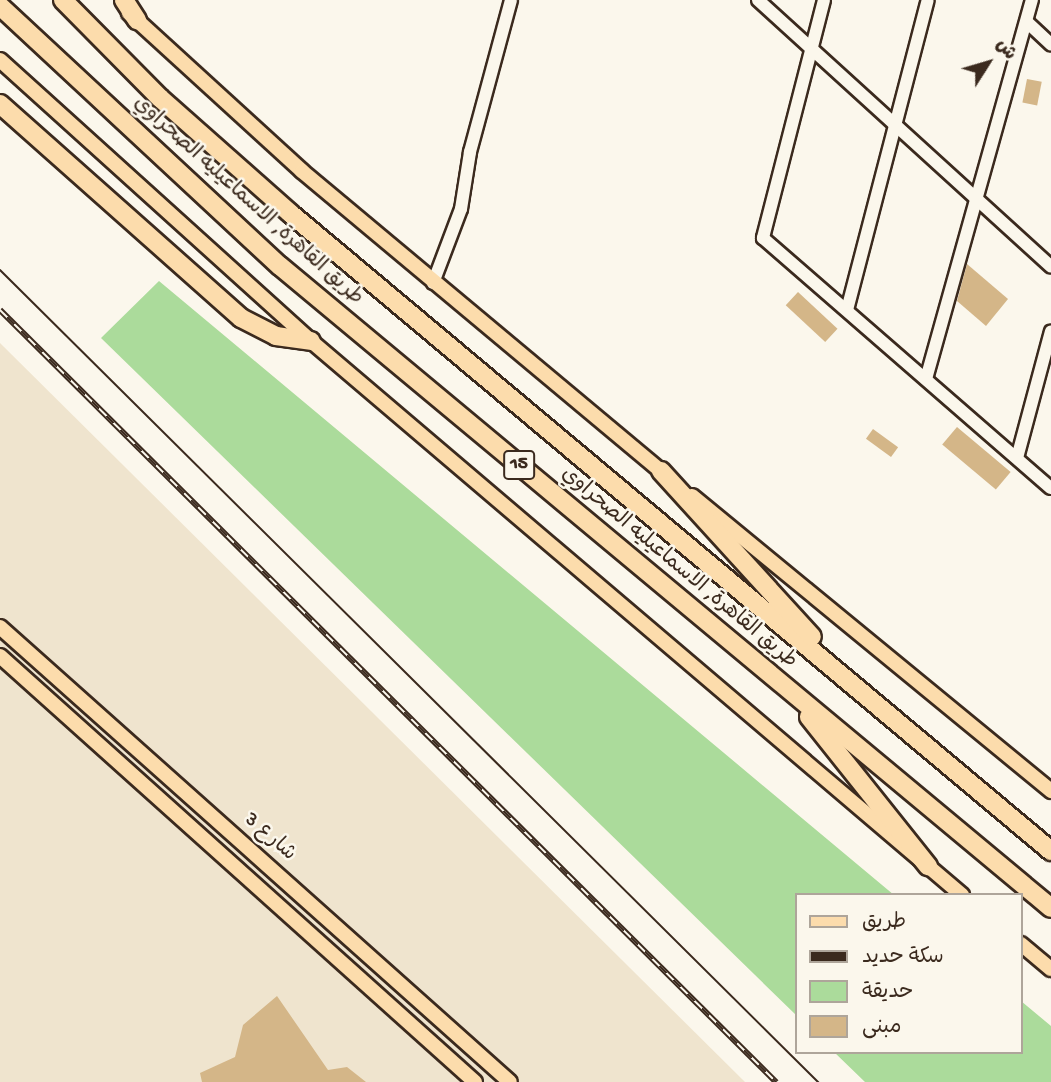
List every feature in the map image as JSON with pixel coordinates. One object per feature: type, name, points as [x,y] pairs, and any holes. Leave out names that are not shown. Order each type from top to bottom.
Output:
[{"type":"highway","name":"طريق القاهرة, الاسماعيليه الصحراوي","points":[[63,0],[160,97],[290,214],[1051,851]]},
{"type":"highway","points":[[124,0],[136,20]]},
{"type":"highway","name":"طريق القاهرة, الاسماعيليه الصحراوي","points":[[0,6],[280,266],[1051,908]]},
{"type":"highway","points":[[0,104],[241,318],[276,335],[311,341]]},
{"type":"highway","points":[[661,471],[859,688]]},
{"type":"highway","points":[[785,687],[928,866]]},
{"type":"main road","points":[[116,0],[433,283],[1051,790]]},
{"type":"main road","points":[[0,60],[311,341],[960,893]]},
{"type":"main road","name":"شارع 3","points":[[0,627],[510,1082]]},
{"type":"main road","points":[[0,656],[475,1082]]},
{"type":"main road","points":[[1023,946],[1051,969]]},
{"type":"street","points":[[433,283],[461,209],[470,152],[511,0]]},
{"type":"street","points":[[758,0],[1051,267]]},
{"type":"street","points":[[824,0],[764,237],[1051,488]]},
{"type":"street","points":[[847,310],[928,0]]},
{"type":"street","points":[[926,379],[1032,0]]},
{"type":"street","points":[[1027,22],[1051,44]]},
{"type":"street","points":[[1017,458],[1051,331]]},
{"type":"shaded area","points":[[0,343],[745,1082],[0,1082]]},
{"type":"green space","points":[[159,281],[892,893],[796,893],[796,1015],[101,338]]},
{"type":"green space","points":[[1023,1003],[1051,1026],[1051,1082],[865,1082],[836,1054],[1023,1054]]},
{"type":"building","points":[[1027,79],[1042,82],[1037,105],[1022,103]]},
{"type":"building","points":[[967,264],[1008,299],[986,326],[957,301]]},
{"type":"building","points":[[798,292],[837,329],[825,342],[786,305]]},
{"type":"building","points":[[957,427],[1011,472],[996,490],[942,445]]},
{"type":"building","points":[[873,429],[898,447],[891,457],[866,439]]},
{"type":"building","points":[[277,996],[328,1070],[347,1067],[366,1082],[202,1082],[200,1073],[235,1057],[243,1025]]},
{"type":"tram line","points":[[0,270],[818,1082]]},
{"type":"railway","points":[[0,310],[776,1082]]}]
